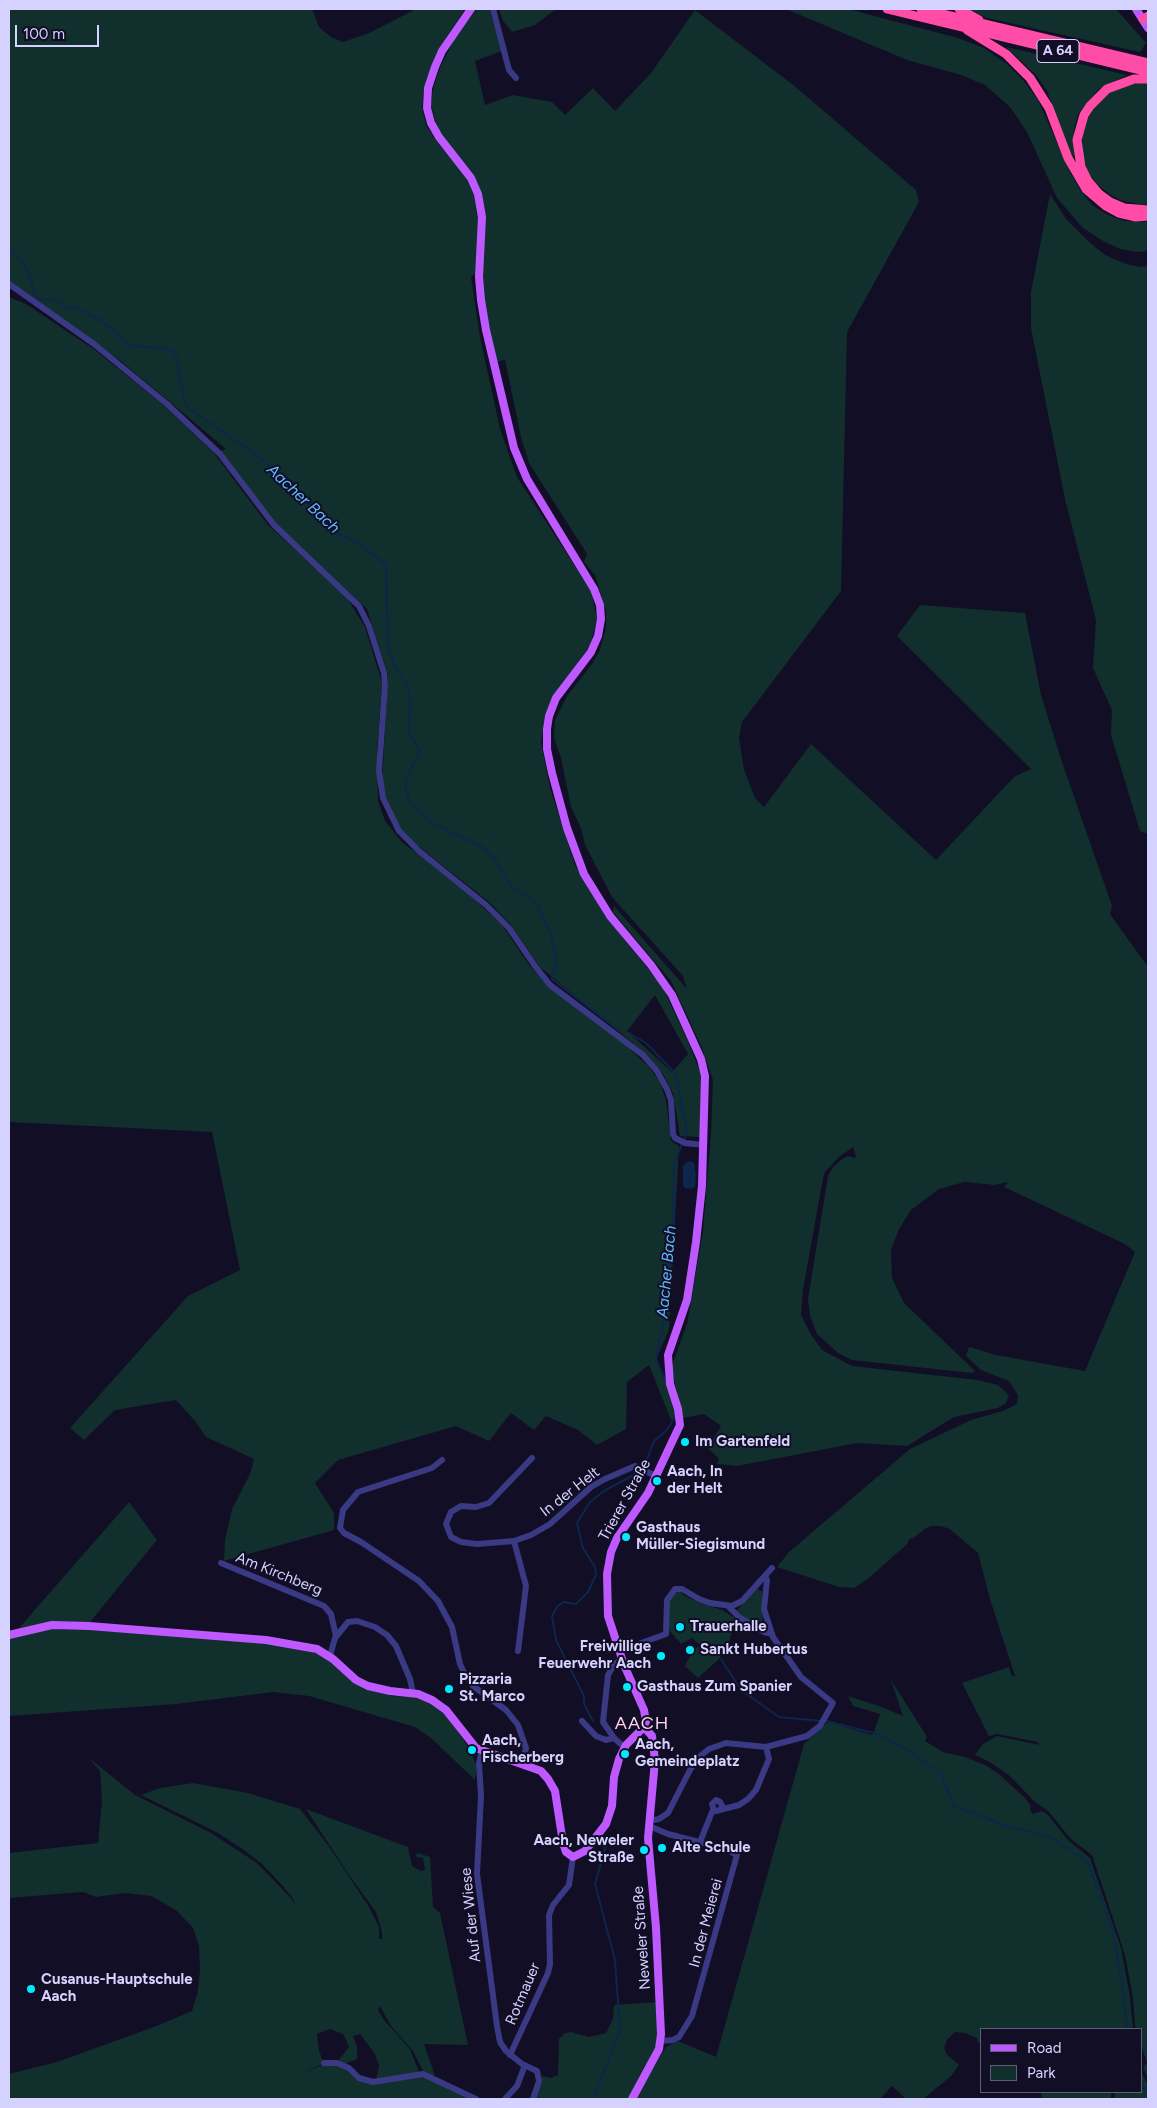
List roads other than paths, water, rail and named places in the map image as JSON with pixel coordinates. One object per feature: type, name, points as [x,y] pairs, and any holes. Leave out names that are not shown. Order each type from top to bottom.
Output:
[{"type":"highway","name":"A 64","points":[[887,9],[967,30],[1148,72]]},
{"type":"highway","name":"A 64","points":[[921,9],[1148,63]]},
{"type":"highway","points":[[959,9],[998,28]]},
{"type":"highway","points":[[967,30],[1006,54],[1019,65],[1035,84],[1049,108],[1068,158],[1086,189],[1106,206],[1119,213],[1136,217],[1148,216]]},
{"type":"highway","points":[[1148,79],[1134,79],[1107,89],[1084,115],[1077,140],[1081,167],[1088,181],[1099,194],[1110,202],[1124,208],[1148,210]]},
{"type":"main road","name":"Trierer Straße","points":[[471,9],[450,39],[435,67],[428,88],[427,108],[431,123],[471,178],[478,194],[482,217],[479,277],[481,300],[486,330],[514,448],[527,478],[594,589],[600,605],[601,619],[598,636],[592,652],[556,698],[549,716],[547,739],[550,765],[567,828],[584,874],[610,916],[652,965],[672,995],[701,1058],[706,1088],[699,1218],[689,1286],[668,1355],[669,1375],[680,1425],[645,1498],[620,1532],[610,1557],[607,1582],[608,1608],[619,1651],[646,1714],[647,1720],[644,1726]]},
{"type":"main road","points":[[1136,9],[1146,19],[1148,28]]},
{"type":"main road","points":[[9,1635],[52,1625],[118,1628],[266,1640],[317,1649],[330,1656],[352,1676],[368,1686],[381,1690],[412,1693],[439,1704],[470,1743],[482,1751],[541,1771],[551,1783],[556,1796],[563,1844],[566,1852],[573,1857],[579,1856],[590,1845],[608,1820],[613,1798],[615,1771],[624,1747],[644,1726]]},
{"type":"main road","name":"Neweler Straße","points":[[632,2099],[661,2041],[656,1928],[648,1847],[656,1760],[652,1736],[644,1726]]},
{"type":"street","points":[[493,9],[509,70],[516,78]]},
{"type":"street","points":[[9,284],[94,344],[174,410],[220,454],[274,525],[359,606],[369,626],[384,673],[385,685],[379,771],[383,798],[392,821],[410,843],[465,886],[509,928],[550,985],[636,1048],[651,1063],[667,1089],[671,1100],[673,1134],[682,1142],[704,1144]]},
{"type":"street","name":"In der Helt","points":[[532,1458],[489,1503],[476,1507],[458,1506],[451,1512],[446,1526],[449,1534],[460,1542],[488,1545],[514,1541],[531,1535],[550,1524],[600,1481],[631,1467],[642,1469],[656,1476]]},
{"type":"street","points":[[442,1460],[432,1468],[358,1492],[343,1510],[340,1528],[344,1534],[361,1542],[419,1580],[438,1601],[452,1627],[460,1664],[466,1677],[473,1686],[506,1710],[518,1725],[526,1748],[522,1764]]},
{"type":"street","points":[[514,1541],[526,1586],[518,1651]]},
{"type":"street","name":"Am Kirchberg","points":[[221,1564],[324,1606],[331,1614],[336,1636]]},
{"type":"street","points":[[619,1651],[666,1634],[667,1600],[675,1589],[682,1589],[703,1601],[729,1607],[739,1603],[772,1568]]},
{"type":"street","points":[[649,1823],[659,1819],[668,1812],[690,1770],[700,1756],[709,1749],[726,1743],[766,1748],[807,1736],[814,1732],[822,1723],[833,1703],[801,1677],[772,1634],[767,1623],[764,1603],[767,1580],[765,1576]]},
{"type":"street","points":[[729,1607],[735,1614],[757,1628],[772,1634]]},
{"type":"street","points":[[330,1656],[336,1636],[348,1622],[364,1623],[383,1632],[394,1642],[410,1679],[412,1693]]},
{"type":"street","points":[[757,1628],[767,1623]]},
{"type":"street","points":[[622,1659],[612,1668],[608,1679],[603,1722],[614,1738],[624,1747]]},
{"type":"street","points":[[582,1721],[596,1736],[606,1740],[614,1738]]},
{"type":"street","points":[[700,1842],[709,1816],[714,1811],[744,1802],[756,1790],[768,1761],[766,1748]]},
{"type":"street","name":"Auf der Wiese","points":[[482,1751],[478,1763],[481,1796],[477,1874],[498,2032],[502,2046],[510,2055],[535,2069],[539,2076],[533,2099]]},
{"type":"street","points":[[714,1811],[712,1804],[716,1800],[720,1802],[724,1809]]},
{"type":"street","name":"In der Meierei","points":[[649,1823],[673,1836],[726,1849],[737,1855],[691,2020],[675,2040],[661,2041]]},
{"type":"street","name":"Rotmauer","points":[[510,2055],[548,1972],[550,1964],[549,1915],[553,1906],[569,1885],[573,1857]]},
{"type":"street","points":[[324,2063],[337,2062],[349,2068],[359,2078],[373,2082],[423,2074],[476,2099]]},
{"type":"street","points":[[505,2099],[517,2086],[525,2065]]},
{"type":"water","points":[[691,1161],[694,1163],[696,1175],[695,1187],[691,1189],[685,1188],[683,1185],[683,1166]]},
{"type":"waterway","name":"Aacher Bach","points":[[9,251],[18,256],[26,266],[36,297],[42,300],[55,299],[67,308],[76,307],[102,321],[115,331],[125,343],[135,346],[170,349],[176,356],[187,407],[259,457],[340,535],[361,545],[386,565],[388,650],[398,672],[406,682],[410,697],[409,733],[420,751],[408,774],[405,787],[410,803],[434,824],[482,847],[495,859],[510,885],[537,904],[551,934],[557,965],[552,979],[617,1029]]},
{"type":"waterway","name":"Aacher Bach","points":[[629,1033],[646,1043],[676,1074],[687,1132],[684,1140]]},
{"type":"waterway","name":"Aacher Bach","points":[[667,1384],[656,1360],[668,1300],[673,1228],[674,1165],[682,1144]]},
{"type":"waterway","name":"Aacher Bach","points":[[644,1467],[654,1441],[667,1430],[676,1415]]},
{"type":"waterway","name":"Aacher Bach","points":[[593,1721],[584,1704],[584,1696],[556,1640],[552,1616],[557,1607],[563,1602],[576,1604],[588,1592],[596,1575],[595,1567],[583,1548],[577,1523],[590,1502],[604,1491],[641,1471]]},
{"type":"waterway","points":[[721,1659],[741,1690],[779,1717],[821,1721]]},
{"type":"waterway","points":[[826,1721],[878,1734],[913,1753],[941,1774],[954,1806],[1004,1825],[1050,1837],[1088,1862],[1113,1931],[1127,2028]]},
{"type":"waterway","name":"Aacher Bach","points":[[593,2099],[620,2031],[615,1960],[595,1884],[608,1838]]},
{"type":"waterway","points":[[1142,2085],[1148,2097]]},
{"type":"place","name":"Im Gartenfeld","points":[[685,1442]]},
{"type":"place","name":"Aach, In der Helt","points":[[657,1481]]},
{"type":"place","name":"Gasthaus Müller-Siegismund","points":[[626,1537]]},
{"type":"place","name":"Trauerhalle","points":[[680,1627]]},
{"type":"place","name":"Sankt Hubertus","points":[[690,1650]]},
{"type":"place","name":"Freiwillige Feuerwehr Aach","points":[[661,1656]]},
{"type":"place","name":"Gasthaus Zum Spanier","points":[[627,1687]]},
{"type":"place","name":"Pizzaria St. Marco","points":[[449,1689]]},
{"type":"place","name":"Aach, Fischerberg","points":[[472,1750]]},
{"type":"place","name":"Aach, Gemeindeplatz","points":[[625,1754]]},
{"type":"place","name":"Alte Schule","points":[[662,1848]]},
{"type":"place","name":"Aach, Neweler Straße","points":[[644,1850]]},
{"type":"place","name":"Cusanus-Hauptschule Aach","points":[[31,1989]]},
{"type":"district","name":"AACH","points":[[642,1724]]}]
